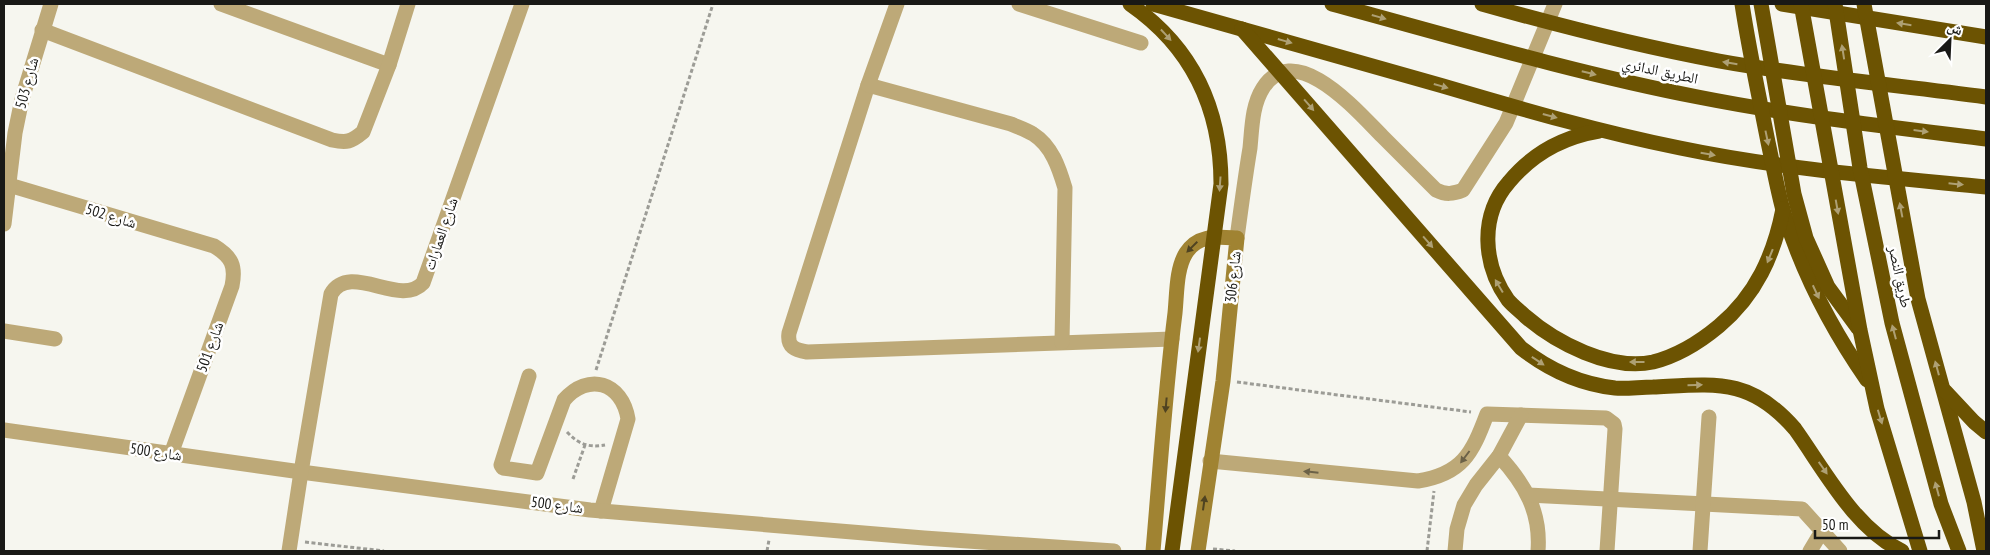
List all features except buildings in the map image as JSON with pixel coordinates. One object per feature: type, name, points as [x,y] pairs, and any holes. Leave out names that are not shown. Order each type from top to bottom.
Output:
[{"type":"highway","points":[[1130,4],[1154,23],[1174,44],[1198,80],[1214,120],[1221,162],[1221,184],[1172,551]]},
{"type":"highway","points":[[1154,4],[1503,104],[1680,148],[1834,173],[1986,188]]},
{"type":"highway","name":"الطريق الدائري","points":[[1332,4],[1524,57],[1647,87],[1750,107],[1854,123],[1986,139]]},
{"type":"highway","name":"الطريق الدائري","points":[[1482,4],[1663,50],[1720,61],[1986,97]]},
{"type":"highway","points":[[1742,4],[1749,51],[1783,209],[1792,237],[1818,297],[1852,359],[1872,388]]},
{"type":"highway","points":[[1761,4],[1794,194],[1806,238],[1828,287],[1860,330]]},
{"type":"highway","points":[[1782,4],[1986,37]]},
{"type":"highway","points":[[1801,4],[1872,388],[1920,551]]},
{"type":"highway","name":"طريق النصر","points":[[1835,4],[1860,168],[1892,323],[1941,504],[1959,551]]},
{"type":"highway","points":[[1864,4],[1918,299],[1974,502],[1984,551]]},
{"type":"highway","points":[[1242,29],[1521,348],[1550,368],[1566,376],[1600,386],[1633,388],[1717,384],[1732,386],[1759,397],[1778,411],[1795,429],[1861,521],[1884,541],[1902,551]]},
{"type":"highway","points":[[1965,34],[1986,30]]},
{"type":"highway","points":[[1603,130],[1565,140],[1534,157],[1520,169],[1501,191],[1489,218],[1487,248],[1489,257],[1494,276],[1509,302],[1546,332],[1577,350],[1613,360],[1652,362],[1673,355],[1710,334],[1727,320],[1754,287],[1773,250],[1783,209]]},
{"type":"highway","points":[[1943,388],[1974,422],[1986,432]]},
{"type":"street","name":"شارع 503","points":[[4,224],[15,133],[42,30],[51,4]]},
{"type":"street","points":[[221,4],[389,65]]},
{"type":"street","points":[[42,30],[332,140],[344,142],[355,138],[363,132],[389,65],[408,4]]},
{"type":"street","name":"شارع العمارات","points":[[290,546],[300,472],[331,294],[334,288],[345,282],[411,291],[423,283],[522,4]]},
{"type":"street","points":[[897,4],[868,85],[789,333],[788,341],[791,346],[797,351],[807,352],[1172,339]]},
{"type":"street","points":[[1019,4],[1141,43]]},
{"type":"street","points":[[1237,238],[1255,110],[1263,89],[1270,80],[1290,70],[1302,72],[1322,82],[1353,105],[1436,190],[1446,194],[1457,192],[1463,190],[1506,123],[1556,4]]},
{"type":"street","points":[[868,85],[1011,124],[1034,134],[1049,150],[1058,167],[1065,188],[1062,342]]},
{"type":"street","name":"شارع 502","points":[[9,185],[214,246]]},
{"type":"street","name":"شارع 306","points":[[1153,551],[1172,339],[1181,267],[1186,253],[1196,243],[1208,236],[1237,238],[1222,380],[1198,549]]},
{"type":"street","name":"شارع 501","points":[[171,454],[234,274],[232,262],[225,252],[214,246]]},
{"type":"street","points":[[4,331],[55,339]]},
{"type":"street","points":[[529,376],[501,467],[537,473],[564,400],[572,391],[581,386],[603,385],[613,390],[621,398],[626,408],[628,419],[601,511]]},
{"type":"street","points":[[1210,461],[1418,481],[1435,478],[1452,471],[1464,459],[1479,436],[1487,414],[1600,418],[1610,420],[1615,429],[1607,551]]},
{"type":"street","points":[[1455,551],[1457,529],[1464,505],[1499,456],[1521,415]]},
{"type":"street","points":[[1700,551],[1709,417]]},
{"type":"street","name":"شارع 500","points":[[4,430],[300,472],[601,511],[924,538],[1114,551]]},
{"type":"street","points":[[1499,456],[1517,475],[1528,495],[1536,517],[1539,540],[1538,551]]},
{"type":"street","points":[[1528,495],[1802,509],[1840,551]]},
{"type":"street","points":[[1810,551],[1822,531]]},
{"type":"path","points":[[592,384],[713,4]]},
{"type":"path","points":[[1222,380],[1487,414]]},
{"type":"path","points":[[560,413],[562,424],[567,433],[575,441],[585,445],[596,447],[607,445],[624,431]]},
{"type":"path","points":[[573,480],[585,445]]},
{"type":"path","points":[[1427,551],[1435,478]]},
{"type":"path","points":[[290,546],[384,551]]},
{"type":"path","points":[[1198,549],[1235,551]]}]
